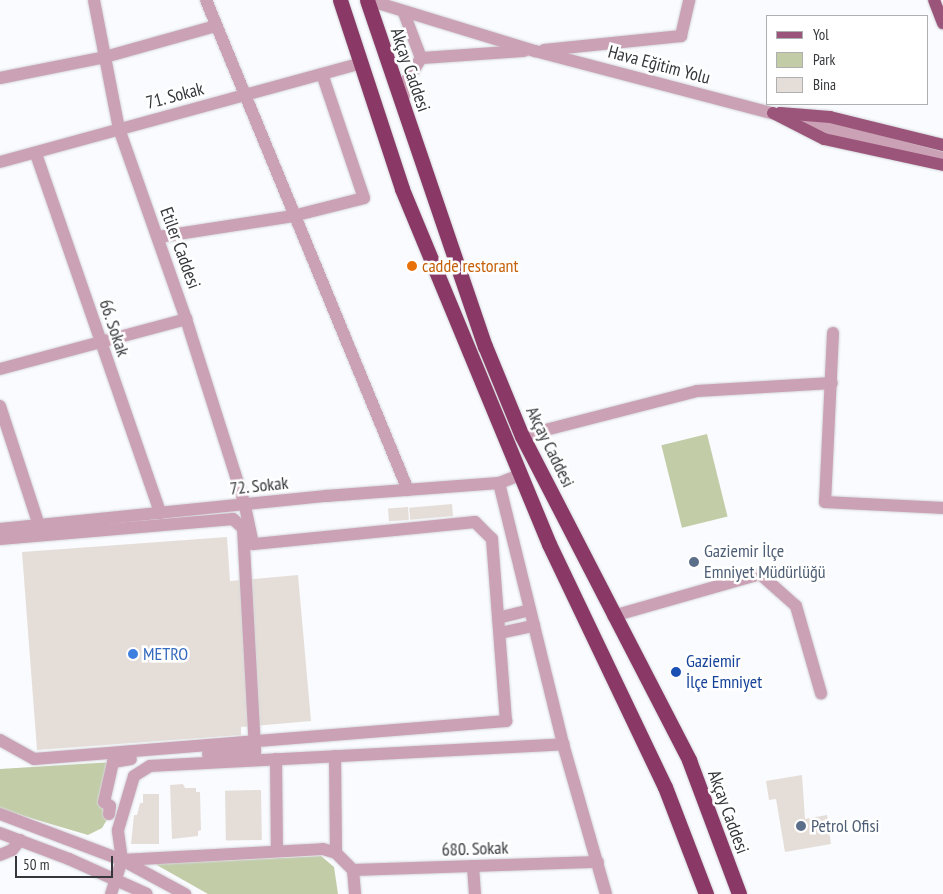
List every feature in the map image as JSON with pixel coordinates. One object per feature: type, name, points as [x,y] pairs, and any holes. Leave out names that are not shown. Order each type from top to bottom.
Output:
[{"type":"highway","name":"Akçay Caddesi","points":[[340,0],[359,64],[402,190],[567,584],[665,786],[706,894]]},
{"type":"highway","name":"Akçay Caddesi","points":[[367,0],[485,346],[522,436],[613,616],[689,760],[739,894]]},
{"type":"main road","points":[[934,0],[943,23]]},
{"type":"main road","points":[[773,113],[830,117],[943,145]]},
{"type":"main road","points":[[773,113],[824,139],[943,166]]},
{"type":"street","name":"Etiler Caddesi","points":[[94,0],[119,129],[186,319],[245,505],[253,544],[475,522],[492,539],[498,618]]},
{"type":"street","points":[[206,0],[293,216],[408,490]]},
{"type":"street","name":"Hava Eğitim Yolu","points":[[367,0],[534,51],[943,158]]},
{"type":"street","points":[[421,58],[534,51],[681,36],[689,0]]},
{"type":"street","points":[[404,12],[421,58]]},
{"type":"street","points":[[0,78],[105,57],[215,26]]},
{"type":"street","points":[[402,104],[408,79],[421,58]]},
{"type":"street","name":"71. Sokak","points":[[0,162],[36,154],[119,129],[359,64]]},
{"type":"street","points":[[158,237],[293,216],[364,198],[322,74]]},
{"type":"street","name":"66. Sokak","points":[[36,154],[160,513]]},
{"type":"street","points":[[0,369],[186,319]]},
{"type":"street","points":[[833,333],[825,502],[943,508]]},
{"type":"street","points":[[522,436],[697,391],[832,383]]},
{"type":"street","points":[[0,406],[38,525]]},
{"type":"street","name":"72. Sokak","points":[[0,529],[498,483],[520,475]]},
{"type":"street","points":[[498,483],[563,744],[606,894]]},
{"type":"street","points":[[0,540],[233,519],[243,528],[255,752],[113,762],[104,802],[110,806],[109,814]]},
{"type":"street","points":[[613,616],[760,574],[796,606],[821,693]]},
{"type":"street","points":[[0,740],[34,758],[506,721],[498,618],[530,610]]},
{"type":"street","points":[[500,633],[534,626]]},
{"type":"street","points":[[111,894],[114,878],[122,860],[118,830],[134,776],[150,766],[563,744]]},
{"type":"street","points":[[335,756],[336,852]]},
{"type":"street","points":[[276,759],[277,851]]},
{"type":"street","points":[[0,814],[122,860],[184,894]]},
{"type":"street","points":[[0,833],[114,878],[146,894]]},
{"type":"street","points":[[0,855],[12,850],[20,840]]},
{"type":"street","points":[[122,860],[323,849],[336,852],[354,870],[355,894]]},
{"type":"street","name":"680. Sokak","points":[[354,870],[598,862]]},
{"type":"street","points":[[472,866],[475,894]]},
{"type":"green space","points":[[707,434],[728,516],[682,528],[661,445]]},
{"type":"green space","points":[[113,762],[108,818],[102,828],[88,835],[0,809],[0,769]]},
{"type":"green space","points":[[321,856],[334,867],[338,894],[208,894],[155,864]]},
{"type":"building","points":[[452,504],[453,516],[410,520],[409,508]]},
{"type":"building","points":[[408,507],[409,520],[389,521],[388,508]]},
{"type":"building","name":"METRO","points":[[227,537],[230,581],[298,575],[311,721],[241,727],[241,735],[37,750],[22,552]]},
{"type":"building","points":[[802,775],[805,819],[827,815],[831,844],[785,852],[776,799],[769,800],[766,781]]},
{"type":"building","points":[[183,784],[185,788],[196,788],[196,792],[200,792],[201,830],[198,831],[198,836],[172,839],[170,785]]},
{"type":"building","points":[[261,790],[262,840],[226,841],[225,791]]},
{"type":"building","points":[[143,794],[159,794],[159,844],[131,844],[134,815],[137,815],[140,803],[143,803]]},
{"type":"place","name":"cadde restorant","points":[[412,266]]},
{"type":"place","name":"Gaziemir İlçe Emniyet Müdürlüğü","points":[[694,562]]},
{"type":"place","name":"METRO","points":[[133,654]]},
{"type":"place","name":"Gaziemir İlçe Emniyet","points":[[676,672]]},
{"type":"place","name":"Petrol Ofisi","points":[[801,826]]}]
